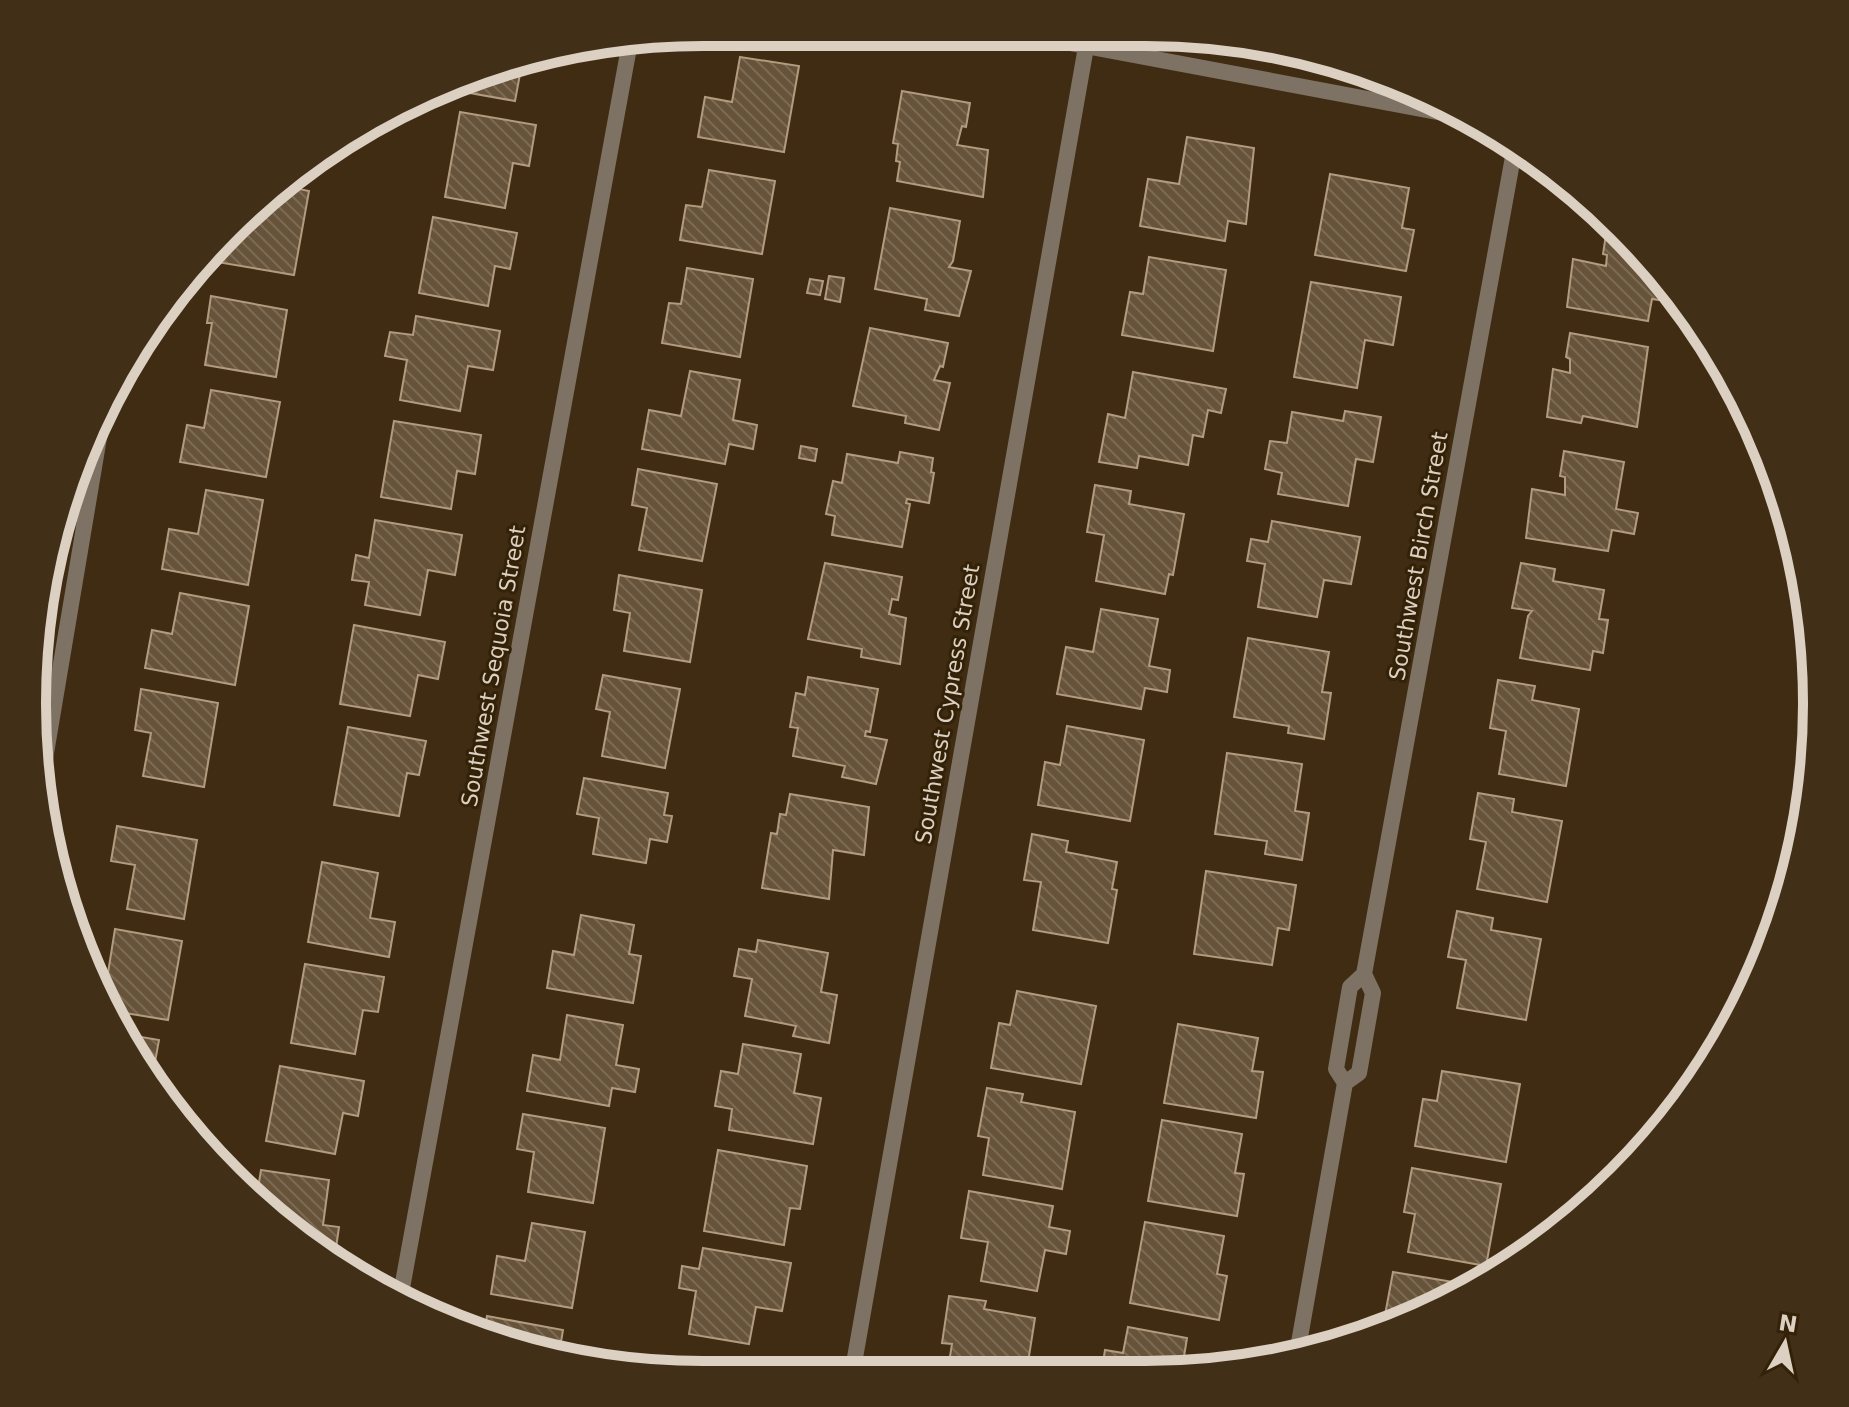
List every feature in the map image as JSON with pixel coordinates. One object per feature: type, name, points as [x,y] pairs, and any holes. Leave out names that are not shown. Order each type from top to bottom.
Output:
[{"type":"street","points":[[1081,46],[1428,110]]},
{"type":"street","name":"Southwest Cypress Street","points":[[854,1361],[1086,47]]},
{"type":"street","name":"Southwest Sequoia Street","points":[[402,1287],[628,51]]},
{"type":"street","name":"Southwest Birch Street","points":[[1345,1083],[1359,1073],[1373,993],[1364,974],[1513,158]]},
{"type":"street","points":[[47,747],[97,450]]},
{"type":"street","name":"Southwest Birch Street","points":[[1299,1343],[1345,1083],[1336,1069],[1350,987],[1364,974]]},
{"type":"building","points":[[740,57],[799,66],[784,152],[698,137],[705,97],[732,102]]},
{"type":"building","points":[[520,72],[515,101],[463,92]]},
{"type":"building","points":[[902,91],[970,103],[966,127],[962,126],[957,145],[988,150],[983,197],[897,181],[900,162],[896,161],[898,144],[893,143]]},
{"type":"building","points":[[460,112],[536,125],[529,166],[513,163],[505,208],[445,197]]},
{"type":"building","points":[[1187,137],[1254,148],[1246,224],[1228,221],[1225,241],[1140,226],[1148,179],[1179,184]]},
{"type":"building","points":[[709,170],[775,181],[762,254],[680,240],[686,205],[702,207]]},
{"type":"building","points":[[1330,174],[1409,188],[1402,228],[1414,230],[1406,271],[1315,255]]},
{"type":"building","points":[[295,188],[309,191],[294,275],[217,262]]},
{"type":"building","points":[[890,208],[960,221],[953,261],[949,267],[971,271],[959,316],[925,310],[927,299],[875,289]]},
{"type":"building","points":[[433,217],[517,233],[510,269],[495,266],[488,306],[419,293]]},
{"type":"building","points":[[1606,235],[1660,294],[1659,300],[1652,299],[1648,321],[1567,307],[1573,259],[1606,266],[1607,255],[1603,254]]},
{"type":"building","points":[[1149,257],[1226,270],[1213,351],[1122,335],[1130,292],[1143,294]]},
{"type":"building","points":[[687,268],[753,279],[740,357],[662,343],[669,303],[681,304]]},
{"type":"building","points":[[829,276],[844,278],[840,302],[825,299]]},
{"type":"building","points":[[810,279],[823,281],[820,295],[807,293]]},
{"type":"building","points":[[1311,282],[1401,297],[1393,345],[1365,340],[1357,388],[1294,377]]},
{"type":"building","points":[[211,296],[287,310],[276,377],[205,365],[212,323],[207,323]]},
{"type":"building","points":[[416,316],[500,331],[493,370],[468,366],[460,411],[400,400],[407,360],[385,356],[390,332],[413,335]]},
{"type":"building","points":[[870,328],[948,343],[943,367],[940,366],[934,380],[950,383],[939,430],[905,423],[906,416],[853,406]]},
{"type":"building","points":[[1570,333],[1648,347],[1637,427],[1583,416],[1581,423],[1547,417],[1553,369],[1570,373],[1570,359],[1566,357]]},
{"type":"building","points":[[690,371],[740,380],[733,420],[757,425],[753,449],[729,444],[725,464],[642,449],[649,410],[681,416]]},
{"type":"building","points":[[1133,372],[1226,389],[1221,413],[1208,410],[1203,437],[1193,435],[1188,465],[1139,456],[1137,468],[1099,462],[1108,414],[1125,418]]},
{"type":"building","points":[[211,390],[280,402],[266,477],[180,462],[187,425],[204,428]]},
{"type":"building","points":[[1345,411],[1381,417],[1373,462],[1356,459],[1348,506],[1278,494],[1282,473],[1265,469],[1270,441],[1287,443],[1292,412],[1343,421]]},
{"type":"building","points":[[394,421],[481,435],[475,474],[457,471],[451,509],[381,497]]},
{"type":"building","points":[[801,446],[817,449],[815,461],[799,458]]},
{"type":"building","points":[[1564,451],[1624,462],[1616,509],[1638,513],[1634,534],[1612,530],[1608,551],[1526,538],[1532,489],[1565,495],[1565,477],[1560,476]]},
{"type":"building","points":[[900,452],[933,458],[931,472],[934,473],[929,503],[907,499],[906,503],[910,504],[902,547],[832,535],[835,516],[826,514],[833,481],[842,483],[847,454],[898,463]]},
{"type":"building","points":[[638,469],[717,484],[702,561],[639,550],[647,508],[632,505]]},
{"type":"building","points":[[1095,485],[1131,491],[1129,504],[1184,514],[1173,575],[1169,574],[1165,594],[1096,581],[1104,535],[1087,532]]},
{"type":"building","points":[[206,490],[263,500],[248,585],[162,569],[169,529],[198,534]]},
{"type":"building","points":[[375,520],[462,535],[455,575],[428,570],[420,615],[365,605],[369,582],[352,580],[356,555],[369,558]]},
{"type":"building","points":[[1272,521],[1360,537],[1351,584],[1324,580],[1317,617],[1258,607],[1265,564],[1247,561],[1251,539],[1268,542]]},
{"type":"building","points":[[825,563],[902,577],[898,600],[892,599],[889,614],[906,618],[900,664],[861,657],[862,649],[808,639]]},
{"type":"building","points":[[1521,563],[1555,569],[1553,581],[1604,590],[1599,619],[1608,620],[1603,653],[1593,651],[1590,670],[1520,658],[1528,616],[1532,611],[1512,608]]},
{"type":"building","points":[[619,575],[702,590],[690,662],[624,651],[630,613],[614,610]]},
{"type":"building","points":[[180,593],[249,606],[235,685],[145,668],[152,630],[172,634]]},
{"type":"building","points":[[1101,609],[1158,619],[1149,666],[1170,670],[1167,692],[1145,688],[1141,709],[1057,694],[1066,647],[1093,652]]},
{"type":"building","points":[[354,625],[445,642],[438,679],[418,675],[410,716],[340,704]]},
{"type":"building","points":[[1248,638],[1329,652],[1322,692],[1331,693],[1324,739],[1288,733],[1289,726],[1234,717]]},
{"type":"building","points":[[603,675],[680,689],[665,768],[602,756],[610,712],[596,709]]},
{"type":"building","points":[[808,677],[878,689],[870,732],[866,731],[865,736],[887,740],[876,784],[842,777],[845,766],[793,756],[798,728],[790,727],[796,693],[805,695]]},
{"type":"building","points":[[1498,680],[1535,686],[1532,700],[1579,709],[1566,786],[1499,774],[1506,731],[1490,728]]},
{"type":"building","points":[[141,689],[218,703],[204,787],[143,776],[151,733],[135,730]]},
{"type":"building","points":[[1067,726],[1144,740],[1130,821],[1038,805],[1045,762],[1060,765]]},
{"type":"building","points":[[348,727],[426,741],[419,775],[407,773],[399,816],[334,805]]},
{"type":"building","points":[[1227,753],[1302,764],[1295,811],[1309,813],[1302,860],[1265,854],[1267,841],[1215,834]]},
{"type":"building","points":[[584,778],[668,793],[664,815],[672,816],[667,842],[650,839],[646,863],[593,854],[599,818],[577,814]]},
{"type":"building","points":[[1478,793],[1514,799],[1512,812],[1562,821],[1547,902],[1477,889],[1486,842],[1470,839]]},
{"type":"building","points":[[790,794],[869,807],[864,855],[833,850],[829,899],[762,888],[771,833],[777,834],[780,814],[786,815]]},
{"type":"building","points":[[117,826],[197,840],[184,919],[127,909],[135,865],[111,861]]},
{"type":"building","points":[[1032,834],[1068,841],[1066,852],[1117,862],[1112,889],[1117,890],[1108,943],[1033,930],[1041,882],[1024,880]]},
{"type":"building","points":[[322,862],[378,873],[370,918],[395,922],[389,957],[308,942]]},
{"type":"building","points":[[1206,871],[1296,885],[1289,930],[1278,928],[1272,965],[1194,954]]},
{"type":"building","points":[[1457,911],[1493,918],[1491,930],[1541,939],[1526,1020],[1457,1008],[1466,960],[1448,957]]},
{"type":"building","points":[[581,915],[634,925],[629,954],[641,956],[633,1003],[547,988],[553,951],[574,955]]},
{"type":"building","points":[[115,929],[182,941],[168,1020],[124,1013],[104,972],[108,973]]},
{"type":"building","points":[[758,940],[828,953],[821,992],[837,995],[829,1043],[793,1036],[796,1026],[745,1016],[752,979],[734,976],[739,949],[756,952]]},
{"type":"building","points":[[305,964],[384,977],[378,1012],[363,1010],[355,1054],[291,1043]]},
{"type":"building","points":[[1017,991],[1096,1006],[1081,1084],[991,1068],[999,1023],[1010,1025]]},
{"type":"building","points":[[567,1015],[623,1025],[616,1065],[639,1069],[635,1092],[612,1088],[609,1106],[527,1091],[533,1055],[560,1060]]},
{"type":"building","points":[[1178,1024],[1258,1038],[1252,1071],[1263,1072],[1256,1118],[1164,1103]]},
{"type":"building","points":[[137,1036],[159,1040],[154,1065]]},
{"type":"building","points":[[743,1044],[801,1054],[794,1093],[821,1098],[813,1144],[729,1130],[732,1109],[715,1106],[721,1071],[738,1074]]},
{"type":"building","points":[[280,1066],[364,1081],[358,1116],[343,1113],[335,1154],[266,1141]]},
{"type":"building","points":[[1442,1071],[1520,1084],[1506,1162],[1415,1146],[1423,1099],[1437,1101]]},
{"type":"building","points":[[987,1088],[1023,1094],[1021,1102],[1075,1112],[1062,1189],[983,1175],[989,1138],[978,1136]]},
{"type":"building","points":[[523,1114],[605,1128],[593,1203],[528,1192],[534,1152],[517,1149]]},
{"type":"building","points":[[1162,1120],[1242,1134],[1235,1173],[1244,1174],[1237,1216],[1148,1201]]},
{"type":"building","points":[[718,1150],[807,1166],[800,1209],[790,1208],[784,1245],[704,1231]]},
{"type":"building","points":[[1412,1168],[1501,1184],[1485,1266],[1408,1252],[1415,1214],[1404,1212]]},
{"type":"building","points":[[261,1170],[329,1180],[323,1225],[339,1227],[336,1249],[303,1225],[258,1187]]},
{"type":"building","points":[[969,1191],[1053,1206],[1049,1227],[1070,1231],[1066,1254],[1045,1250],[1037,1291],[981,1281],[988,1242],[961,1238]]},
{"type":"building","points":[[1145,1222],[1224,1236],[1217,1274],[1227,1276],[1219,1320],[1130,1303]]},
{"type":"building","points":[[532,1223],[585,1232],[572,1308],[491,1294],[497,1256],[525,1261]]},
{"type":"building","points":[[703,1248],[791,1263],[782,1311],[756,1307],[749,1344],[689,1334],[696,1291],[679,1288],[682,1266],[699,1269]]},
{"type":"building","points":[[1393,1272],[1456,1282],[1397,1311],[1385,1315]]},
{"type":"building","points":[[949,1296],[986,1301],[984,1309],[1035,1318],[1028,1361],[949,1361],[952,1344],[942,1343]]},
{"type":"building","points":[[487,1316],[563,1330],[561,1345],[533,1339],[486,1324]]},
{"type":"building","points":[[1128,1327],[1187,1338],[1183,1360],[1103,1361],[1105,1350],[1123,1353]]}]
